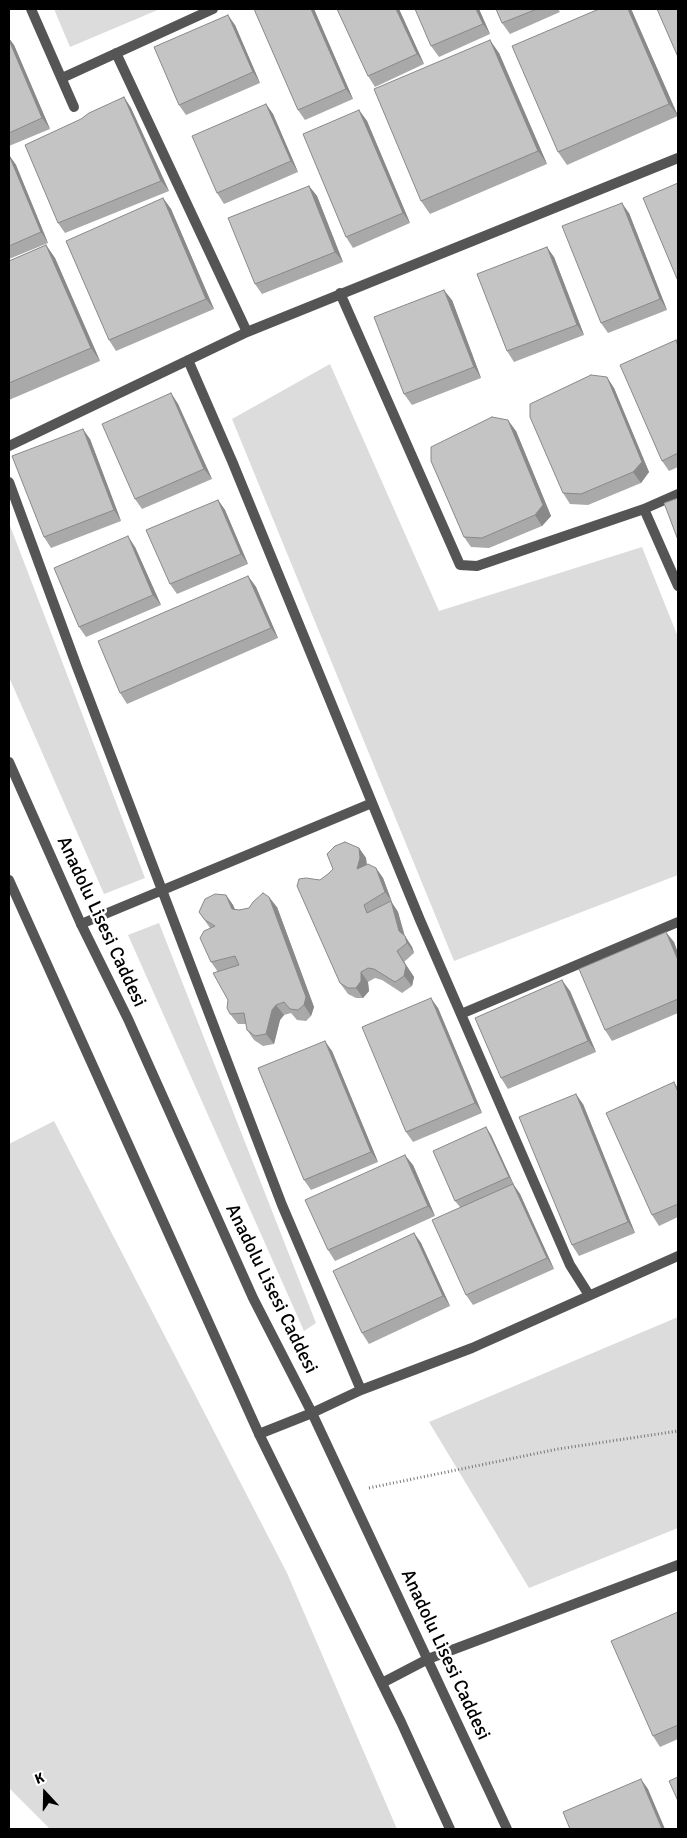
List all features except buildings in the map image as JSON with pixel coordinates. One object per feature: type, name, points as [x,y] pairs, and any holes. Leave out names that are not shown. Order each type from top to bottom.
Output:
[{"type":"street","points":[[31,9],[74,107]]},
{"type":"street","points":[[62,78],[213,9]]},
{"type":"street","points":[[116,53],[247,332]]},
{"type":"street","points":[[9,446],[247,332],[678,158]]},
{"type":"street","points":[[340,293],[460,565],[477,566],[644,509],[678,494]]},
{"type":"street","points":[[188,360],[461,1014],[570,1265],[589,1295]]},
{"type":"street","points":[[9,482],[77,667],[282,1205],[361,1390]]},
{"type":"street","points":[[644,509],[678,586]]},
{"type":"street","name":"Anadolu Lisesi Caddesi","points":[[9,762],[81,924],[128,1020],[253,1298],[312,1413],[507,1829]]},
{"type":"street","points":[[81,924],[372,803]]},
{"type":"street","points":[[9,880],[259,1434],[382,1683],[450,1829]]},
{"type":"street","points":[[461,1014],[678,922]]},
{"type":"street","points":[[259,1434],[312,1413],[361,1390],[472,1348],[678,1256]]},
{"type":"street","points":[[382,1683],[428,1659],[678,1565]]},
{"type":"path","points":[[349,1492],[558,1449],[678,1431]]},
{"type":"shaded area","points":[[54,9],[160,9],[70,47]]},
{"type":"shaded area","points":[[330,364],[439,611],[642,547],[678,637],[678,875],[454,961],[232,419]]},
{"type":"shaded area","points":[[9,523],[145,878],[104,894],[9,677]]},
{"type":"shaded area","points":[[159,923],[316,1323],[304,1331],[128,935]]},
{"type":"shaded area","points":[[54,1121],[287,1573],[397,1829],[50,1829],[9,1788],[9,1144]]},
{"type":"shaded area","points":[[678,1317],[678,1528],[529,1588],[429,1422]]}]
